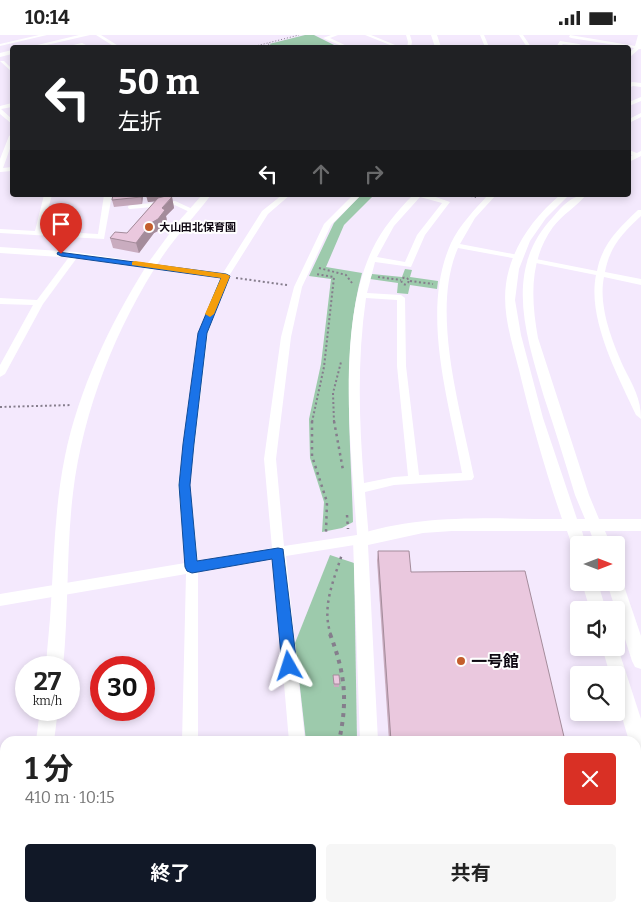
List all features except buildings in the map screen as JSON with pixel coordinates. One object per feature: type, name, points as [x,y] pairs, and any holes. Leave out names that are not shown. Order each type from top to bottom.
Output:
[{"type":"street","points":[[0,45],[27,37],[45,35]]},
{"type":"street","points":[[41,45],[87,35]]},
{"type":"street","points":[[98,35],[115,45]]},
{"type":"street","points":[[336,35],[325,38],[342,45]]},
{"type":"street","points":[[367,35],[393,45]]},
{"type":"street","points":[[573,35],[571,37],[620,45]]},
{"type":"street","points":[[594,41],[598,35]]},
{"type":"street","points":[[639,48],[640,35]]},
{"type":"street","points":[[560,45],[562,42],[582,45]]},
{"type":"street","points":[[0,109],[6,116]]},
{"type":"street","points":[[0,169],[10,142]]},
{"type":"street","points":[[38,232],[47,197]]},
{"type":"street","points":[[0,231],[101,237],[108,197]]},
{"type":"street","points":[[55,656],[60,590],[61,539],[66,490],[86,405],[114,335],[150,265],[205,197]]},
{"type":"street","points":[[190,736],[192,567],[184,485],[203,333],[226,276],[265,213],[284,197]]},
{"type":"street","points":[[296,736],[270,459],[286,337],[298,287],[328,224],[355,197]]},
{"type":"street","points":[[369,736],[355,388],[362,295],[372,259],[389,228],[415,197]]},
{"type":"street","points":[[372,259],[408,265],[421,235],[446,202],[429,197]]},
{"type":"street","points":[[360,489],[414,479],[468,477],[442,336],[442,285],[454,245],[475,212],[490,197]]},
{"type":"street","points":[[563,197],[545,212],[533,228],[518,257],[510,299],[516,339],[539,422],[561,495],[576,536]]},
{"type":"street","points":[[580,197],[550,225],[540,240],[532,260],[526,290],[526,311],[532,338],[582,495],[599,536]]},
{"type":"street","points":[[641,212],[626,224],[614,238],[606,252],[599,273],[598,300],[604,329],[641,415]]},
{"type":"street","points":[[454,245],[518,257]]},
{"type":"street","points":[[0,250],[75,255],[226,276]]},
{"type":"street","points":[[0,374],[39,303],[75,255]]},
{"type":"street","points":[[532,260],[641,282]]},
{"type":"street","points":[[362,295],[401,298],[399,323],[405,402],[414,479]]},
{"type":"street","points":[[0,301],[39,303]]},
{"type":"street","points":[[0,351],[11,351]]},
{"type":"street","points":[[0,600],[344,541],[361,540],[423,527],[452,525],[641,525]]},
{"type":"street","points":[[618,591],[641,661]]},
{"type":"street","points":[[613,656],[637,736]]},
{"type":"street","points":[[46,736],[48,721]]},
{"type":"lane","points":[[130,207],[175,203],[192,211]]},
{"type":"path","points":[[261,45],[299,35]]},
{"type":"path","points":[[304,273],[334,277],[324,367],[312,421],[312,456],[327,502],[325,536]]},
{"type":"path","points":[[226,276],[298,287]]},
{"type":"path","points":[[367,276],[401,280],[407,278],[410,281],[442,285]]},
{"type":"path","points":[[401,280],[405,284],[410,281]]},
{"type":"path","points":[[0,407],[76,405]]},
{"type":"path","points":[[340,736],[343,722],[343,670],[327,620],[327,604],[342,553]]},
{"type":"green space","points":[[305,35],[314,35],[334,45],[271,45],[269,44]]},
{"type":"green space","points":[[359,197],[372,197],[344,225],[326,267],[362,273],[351,333],[349,365],[349,429],[353,522],[342,528],[322,532],[324,502],[310,458],[309,419],[321,364],[331,279],[309,276],[334,223]]},
{"type":"green space","points":[[405,269],[412,270],[410,277],[438,281],[437,289],[410,285],[408,294],[397,293],[398,283],[370,279],[372,274],[402,277]]},
{"type":"green space","points":[[330,555],[354,563],[357,736],[305,736],[295,643]]},
{"type":"slow traffic","points":[[135,263],[226,276],[210,314]]},
{"type":"place","name":"大山田北保育園","points":[[149,227]]},
{"type":"place","name":"一号館","points":[[461,661]]},
{"type":"route","points":[[61,254],[226,276],[203,333],[188,444],[184,485],[192,567],[278,553],[289,666]]}]
